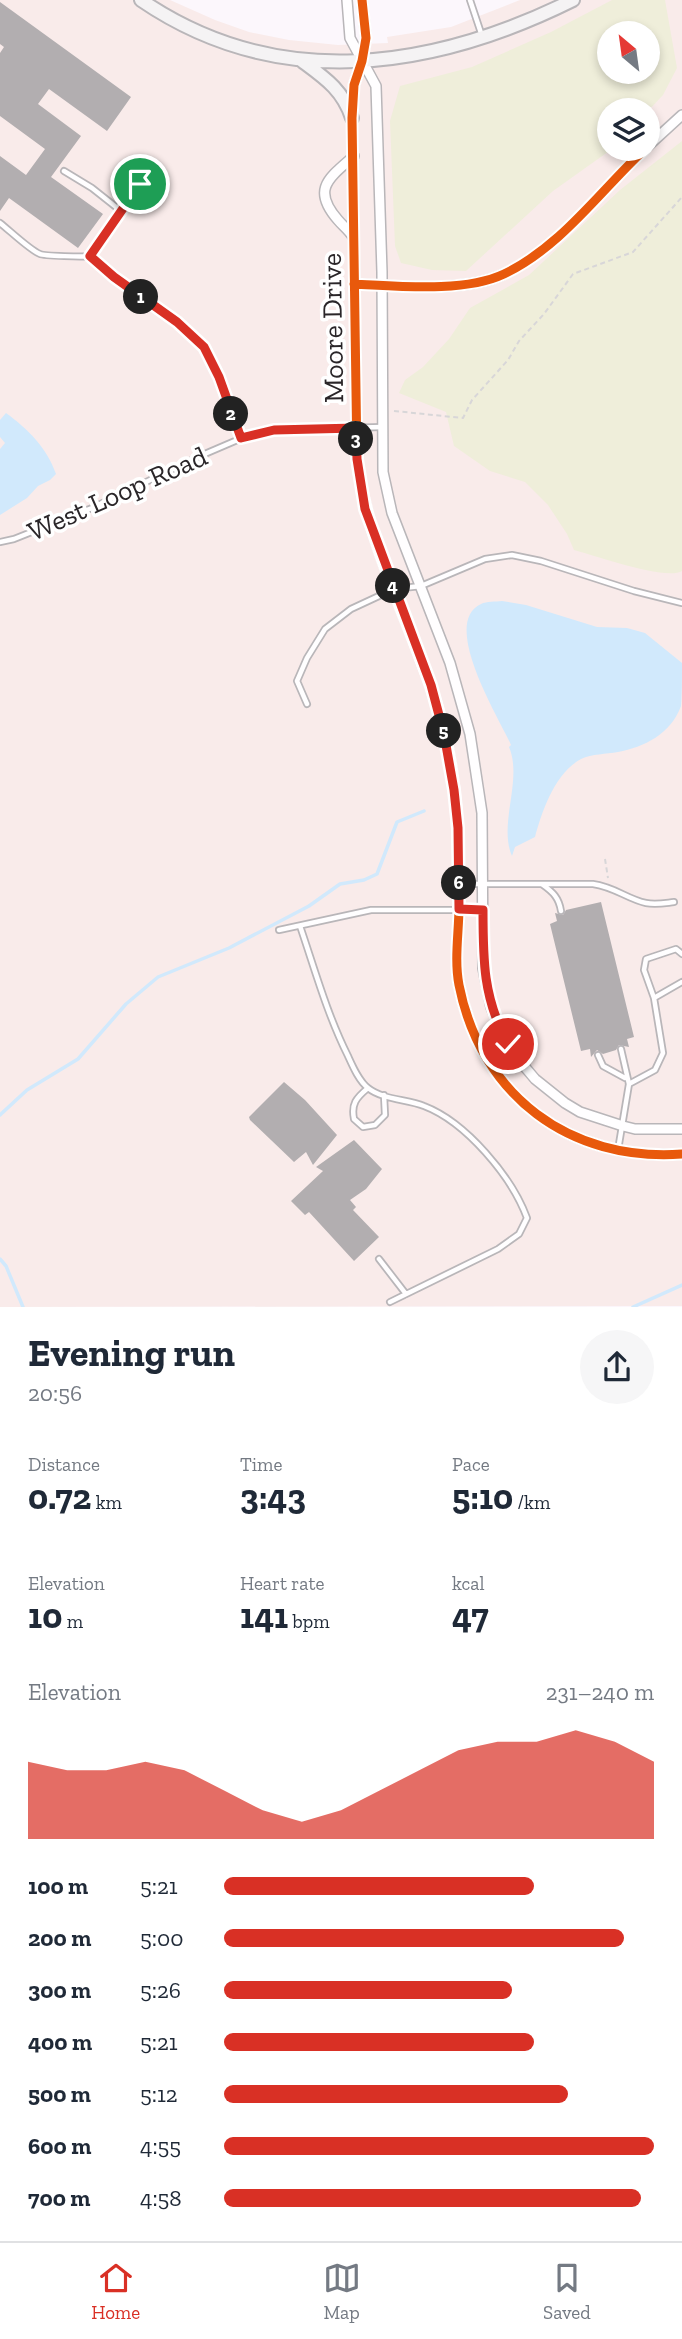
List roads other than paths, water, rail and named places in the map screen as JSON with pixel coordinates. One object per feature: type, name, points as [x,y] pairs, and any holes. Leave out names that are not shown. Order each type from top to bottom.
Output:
[{"type":"main road","points":[[141,0],[182,26],[212,39],[256,53],[301,61],[362,61],[440,50],[524,23],[573,0]]},
{"type":"main road","points":[[301,61],[339,90],[348,104],[352,118]]},
{"type":"street","points":[[347,0],[351,38],[362,61]]},
{"type":"street","points":[[362,0],[366,37],[362,61]]},
{"type":"street","name":"Moore Drive","points":[[362,61],[354,85],[352,118],[356,428],[361,493],[431,685],[444,734],[454,790],[459,884],[459,983],[470,1021],[489,1063],[520,1100],[547,1122],[570,1135],[618,1151],[647,1155],[682,1154]]},
{"type":"street","name":"Moore Drive","points":[[362,61],[376,86],[382,285],[383,472],[392,513],[450,663],[470,734],[482,813],[483,968],[488,994],[508,1044],[535,1079],[558,1098],[580,1112],[622,1126],[635,1129],[682,1129]]},
{"type":"street","points":[[660,134],[681,115]]},
{"type":"street","points":[[354,156],[328,181],[323,195],[330,209],[354,238]]},
{"type":"street","points":[[354,284],[437,287],[503,275],[561,234],[632,161]]},
{"type":"lane","points":[[470,0],[483,38]]},
{"type":"lane","points":[[64,171],[92,188],[121,211]]},
{"type":"lane","points":[[0,223],[40,254],[80,258],[90,256],[140,184]]},
{"type":"lane","points":[[90,256],[114,277],[177,322],[204,347],[219,377],[241,438]]},
{"type":"lane","name":"West Loop Road","points":[[0,542],[92,508],[241,438],[274,430],[382,427]]},
{"type":"lane","points":[[307,704],[297,681],[325,629],[351,609],[394,589],[421,586],[485,559],[512,555],[541,561],[634,591],[682,603]]},
{"type":"lane","points":[[459,884],[604,886],[643,903],[654,905],[674,902]]},
{"type":"lane","points":[[542,884],[554,892],[561,911]]},
{"type":"lane","points":[[279,930],[371,910],[483,910]]},
{"type":"lane","points":[[300,926],[332,1023],[356,1073],[368,1088],[384,1096],[425,1106],[451,1121],[485,1152],[520,1200],[527,1218],[519,1234],[498,1249],[390,1302]]},
{"type":"lane","points":[[627,1081],[655,1070],[663,1053],[654,998],[644,970],[646,958],[676,949],[682,954]]},
{"type":"lane","points":[[654,998],[682,982]]},
{"type":"lane","points":[[618,1151],[627,1081],[621,1049]]},
{"type":"lane","points":[[598,1055],[603,1066],[627,1081]]},
{"type":"lane","points":[[368,1088],[358,1096],[352,1107],[354,1119],[363,1127],[375,1125],[385,1115],[384,1096]]},
{"type":"lane","points":[[379,1259],[407,1294]]},
{"type":"water","points":[[6,413],[36,440],[56,474],[38,486],[27,498],[0,515],[0,449],[5,443],[0,437],[0,420]]},
{"type":"water","points":[[502,601],[526,605],[597,627],[627,628],[645,633],[682,663],[681,706],[664,732],[637,747],[585,757],[572,765],[551,793],[535,837],[515,847],[512,856],[508,843],[513,773],[509,747],[511,745],[476,673],[469,651],[467,631],[470,615],[481,604]]},
{"type":"waterway","points":[[0,1115],[27,1090],[78,1059],[126,1004],[158,977],[229,948],[309,906],[340,884],[364,880],[377,874],[397,822],[424,811]]},
{"type":"waterway","points":[[0,1259],[6,1266],[23,1307]]},
{"type":"waterway","points":[[633,1307],[682,1285]]}]
